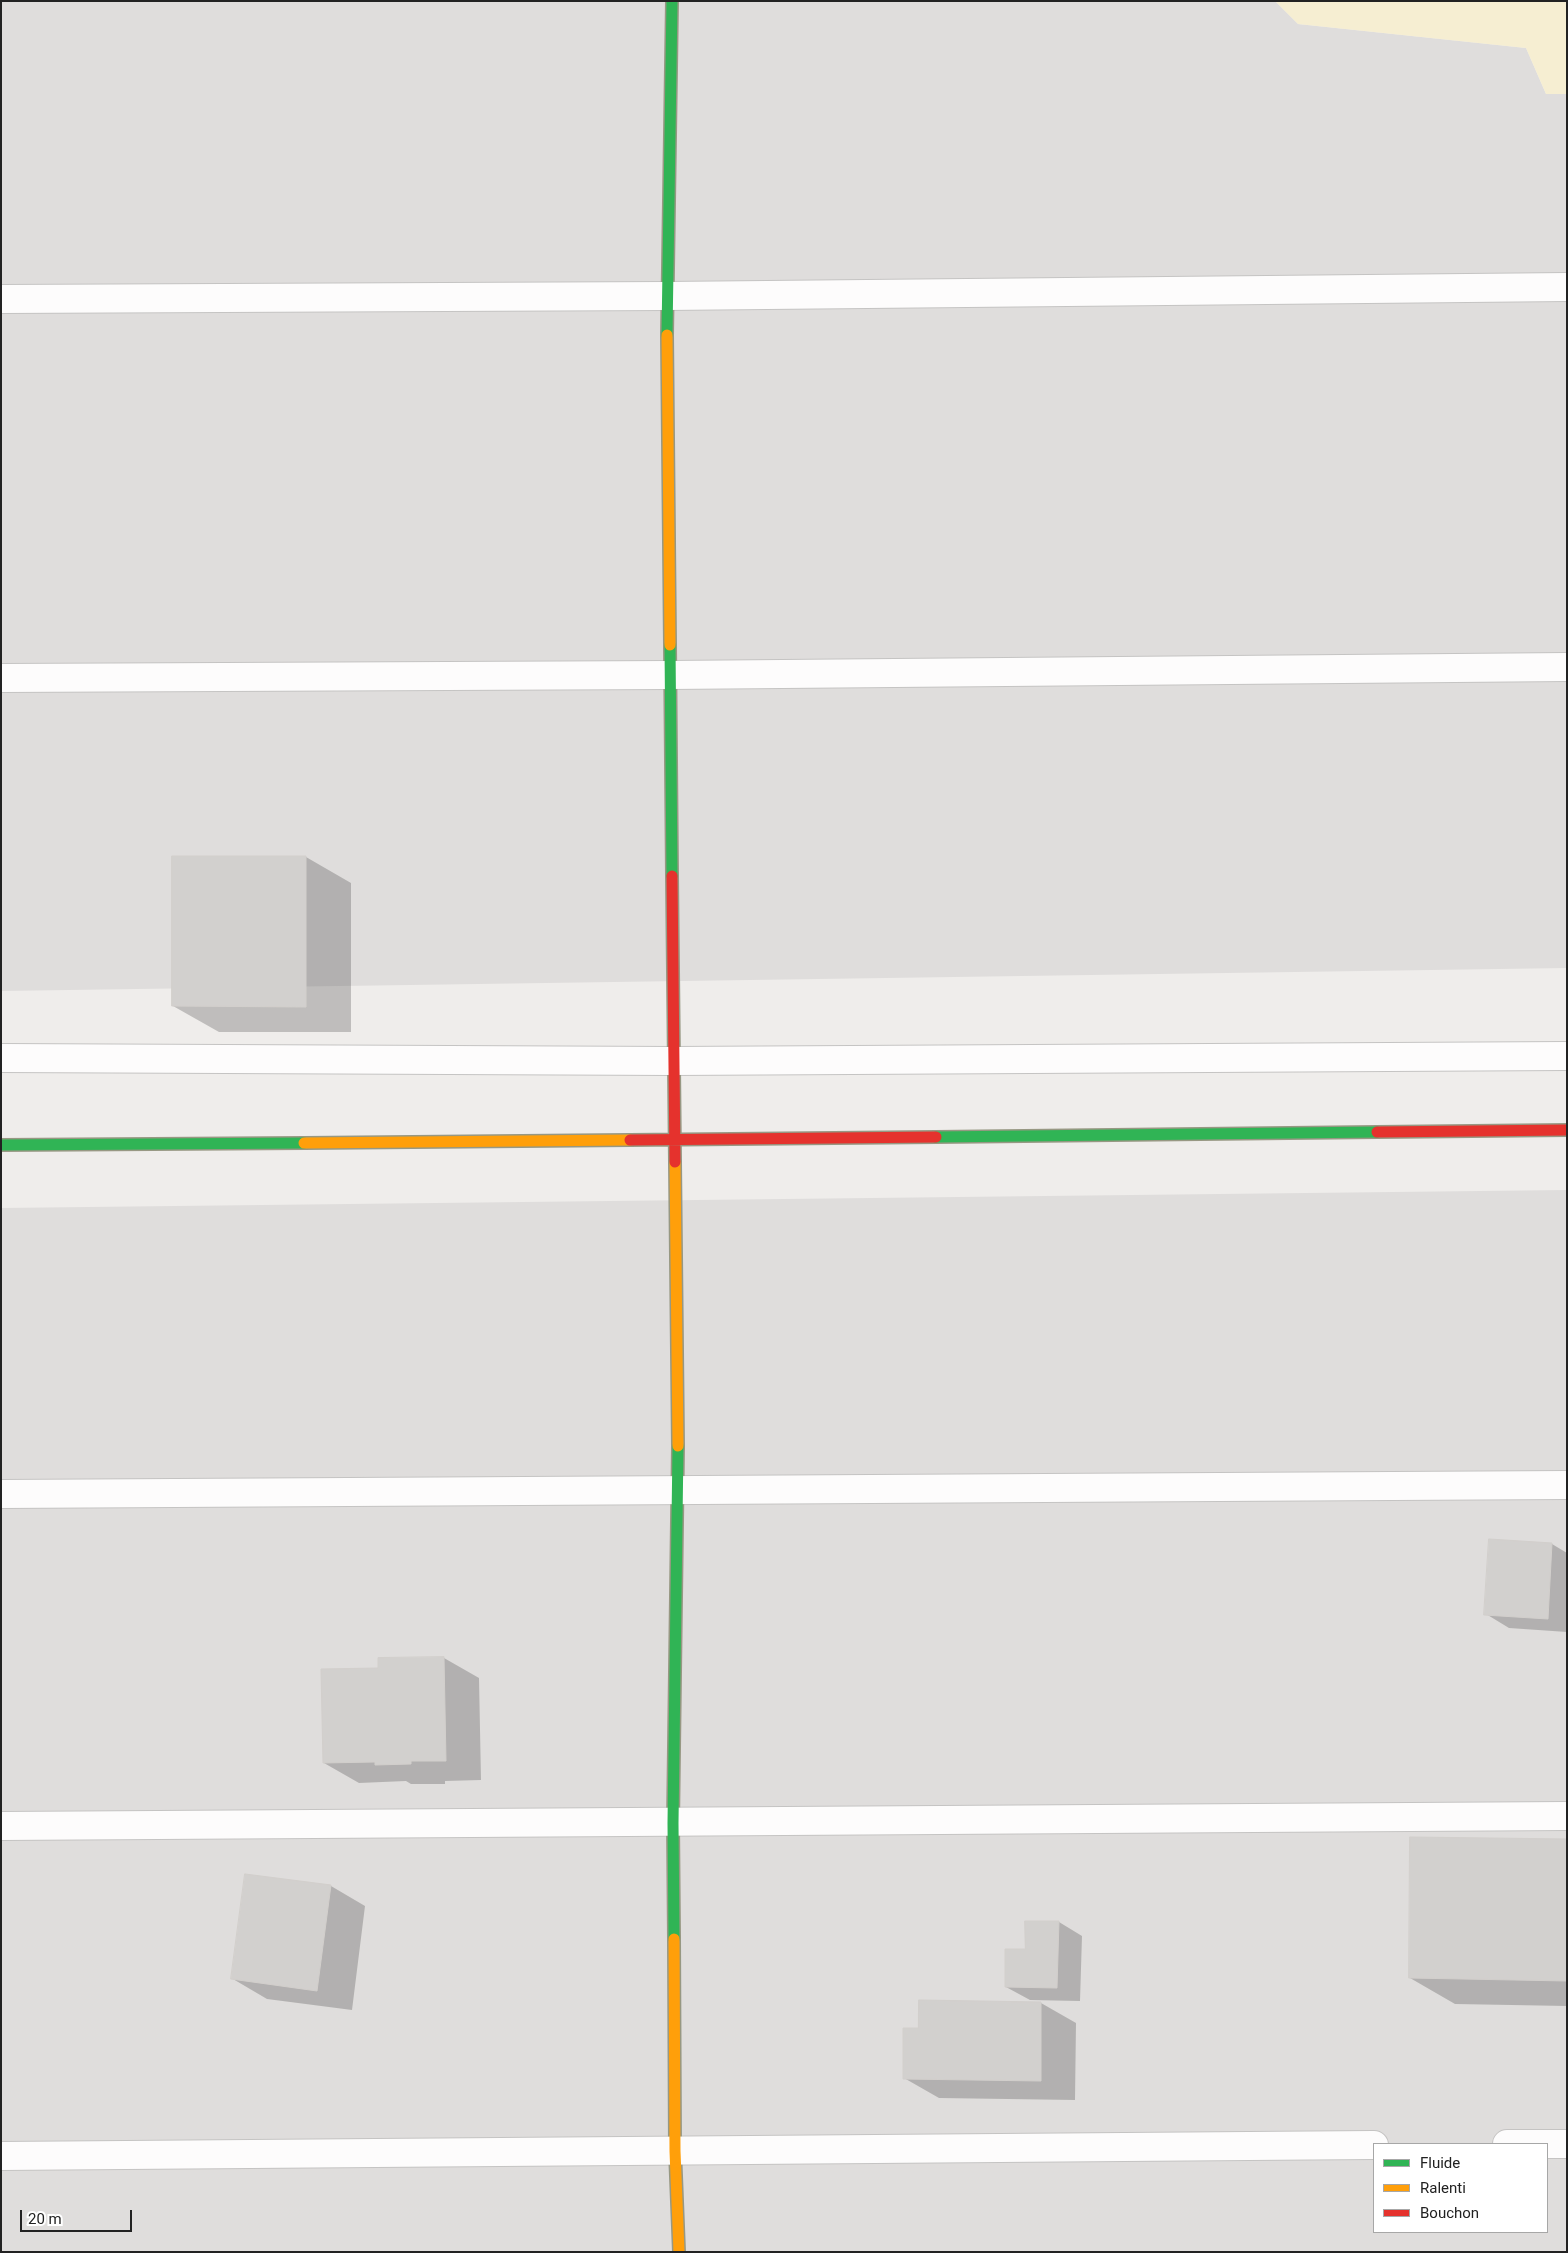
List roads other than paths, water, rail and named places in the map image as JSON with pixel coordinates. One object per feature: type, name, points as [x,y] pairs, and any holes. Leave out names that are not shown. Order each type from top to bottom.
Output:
[{"type":"street","points":[[672,1],[667,296],[672,1061],[678,1490],[673,1823],[675,2151],[679,2252]]},
{"type":"street","points":[[1,300],[667,296],[1567,287]]},
{"type":"street","points":[[1,678],[670,675],[1567,667]]},
{"type":"street","points":[[1,1058],[672,1061],[1567,1056]]},
{"type":"street","points":[[1,1145],[1567,1130]]},
{"type":"street","points":[[1,1494],[1567,1485]]},
{"type":"street","points":[[1,1826],[1567,1816]]},
{"type":"street","points":[[1548,2144],[1567,2144]]},
{"type":"street","points":[[1,2156],[1373,2145]]}]
